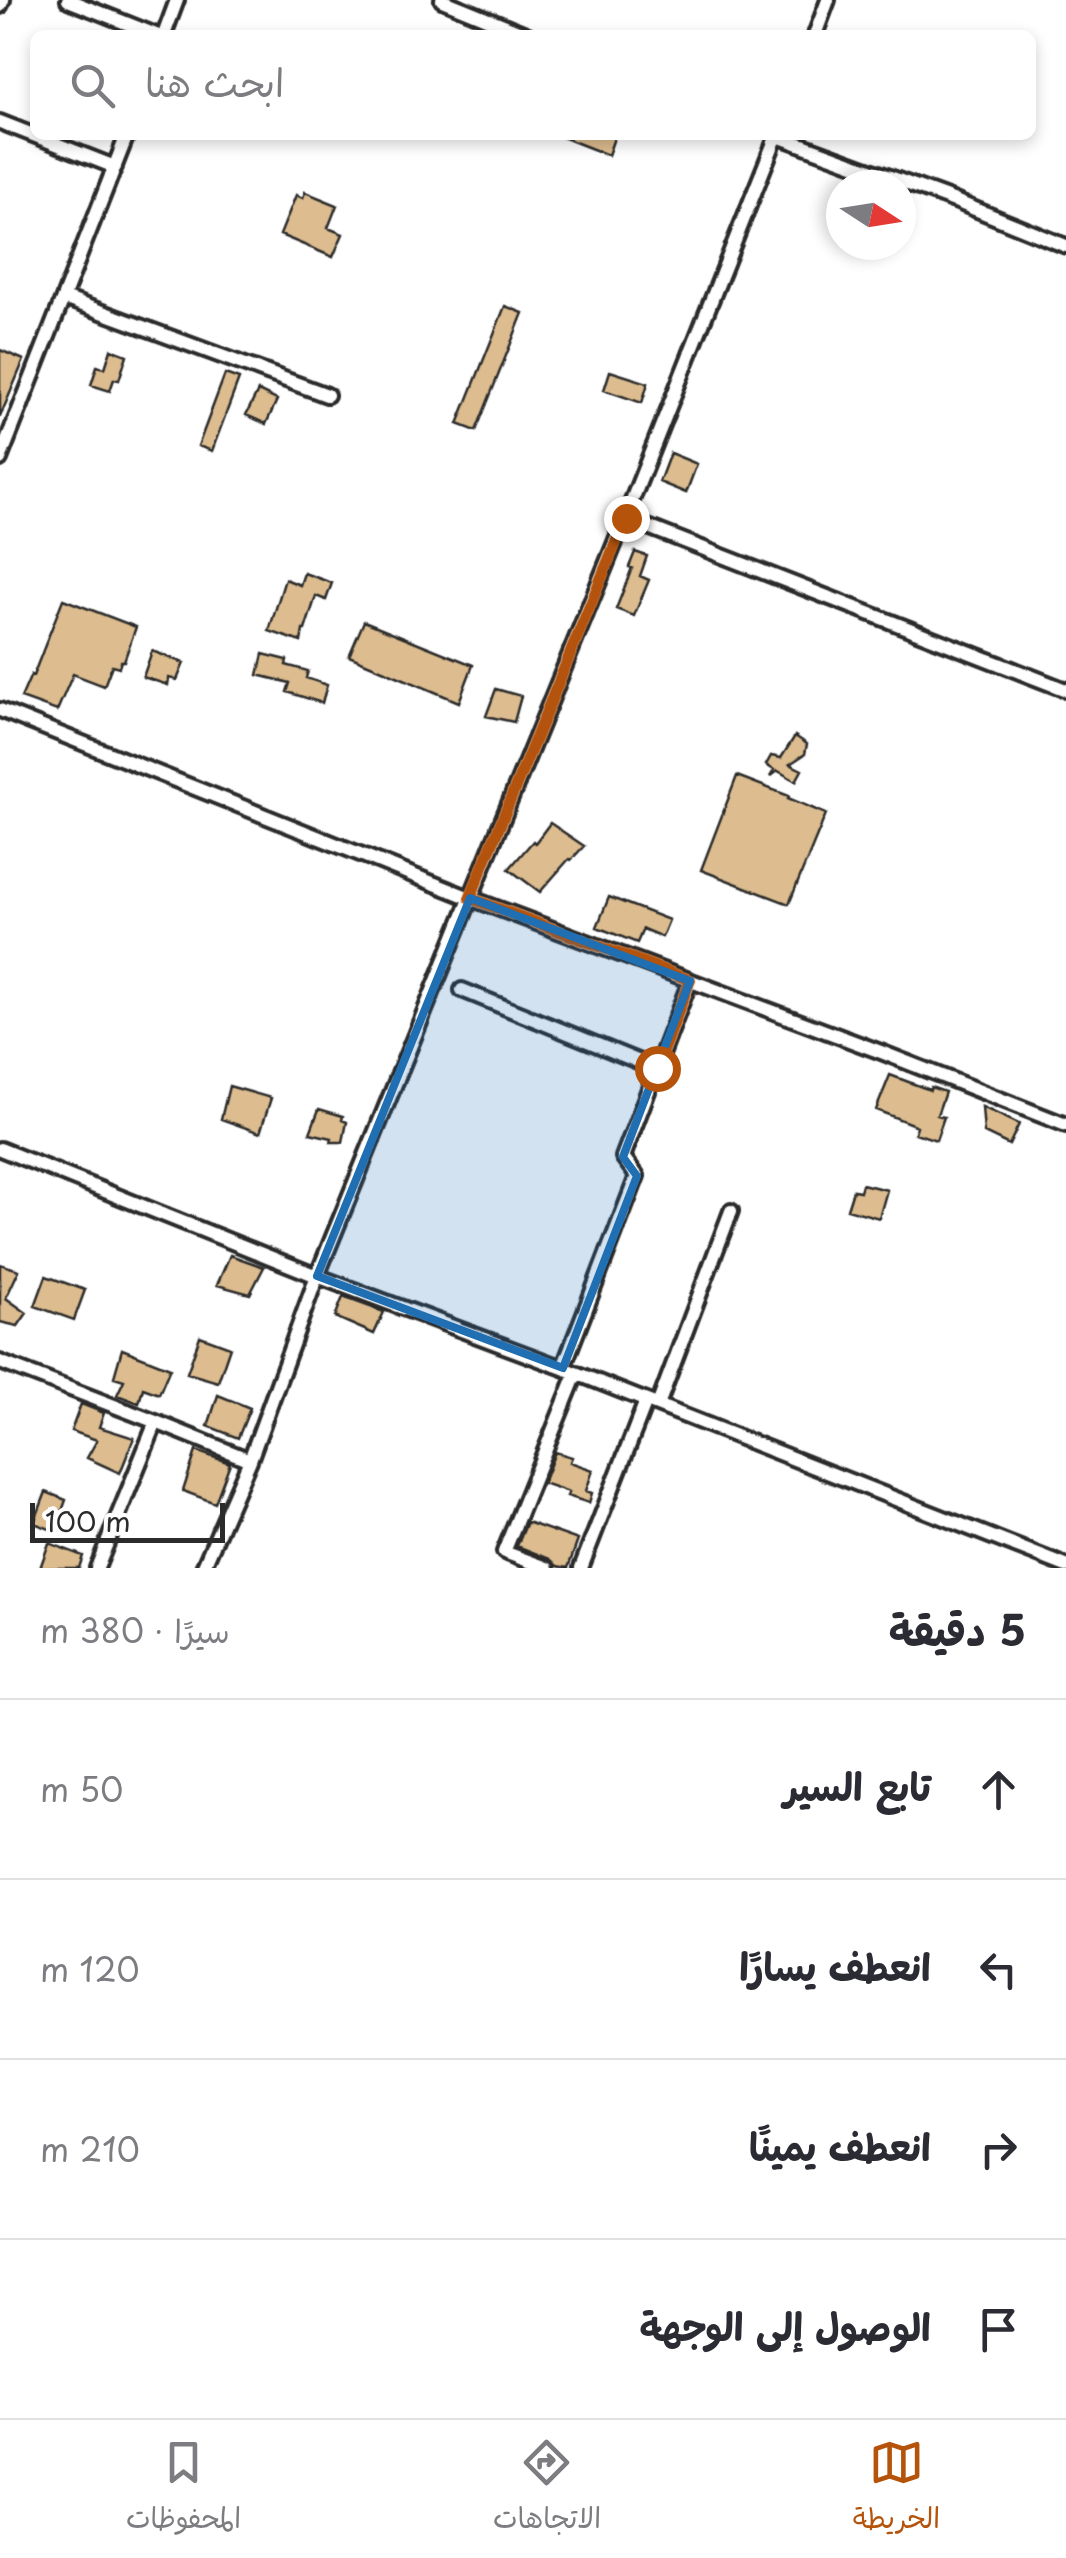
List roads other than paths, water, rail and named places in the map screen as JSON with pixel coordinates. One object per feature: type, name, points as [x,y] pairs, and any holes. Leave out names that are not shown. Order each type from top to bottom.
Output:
[{"type":"street","points":[[68,0],[143,30]]},
{"type":"street","points":[[166,30],[177,0]]},
{"type":"street","points":[[442,0],[516,30]]},
{"type":"street","points":[[817,30],[828,0]]},
{"type":"street","points":[[0,122],[30,134]]},
{"type":"street","points":[[46,140],[114,167]]},
{"type":"street","points":[[0,459],[124,140]]},
{"type":"street","points":[[203,1568],[250,1460],[317,1276],[626,518],[774,140]]},
{"type":"street","points":[[790,140],[1066,246]]},
{"type":"street","points":[[64,298],[327,395]]},
{"type":"street","points":[[626,518],[1066,690]]},
{"type":"street","points":[[0,710],[470,898],[1066,1125]]},
{"type":"street","points":[[546,1568],[504,1552],[637,1176],[622,1157],[690,980]]},
{"type":"street","points":[[462,990],[657,1068]]},
{"type":"street","points":[[0,1149],[1066,1566]]},
{"type":"street","points":[[581,1568],[731,1212]]},
{"type":"street","points":[[0,1362],[250,1460]]},
{"type":"street","points":[[97,1568],[156,1422]]}]
